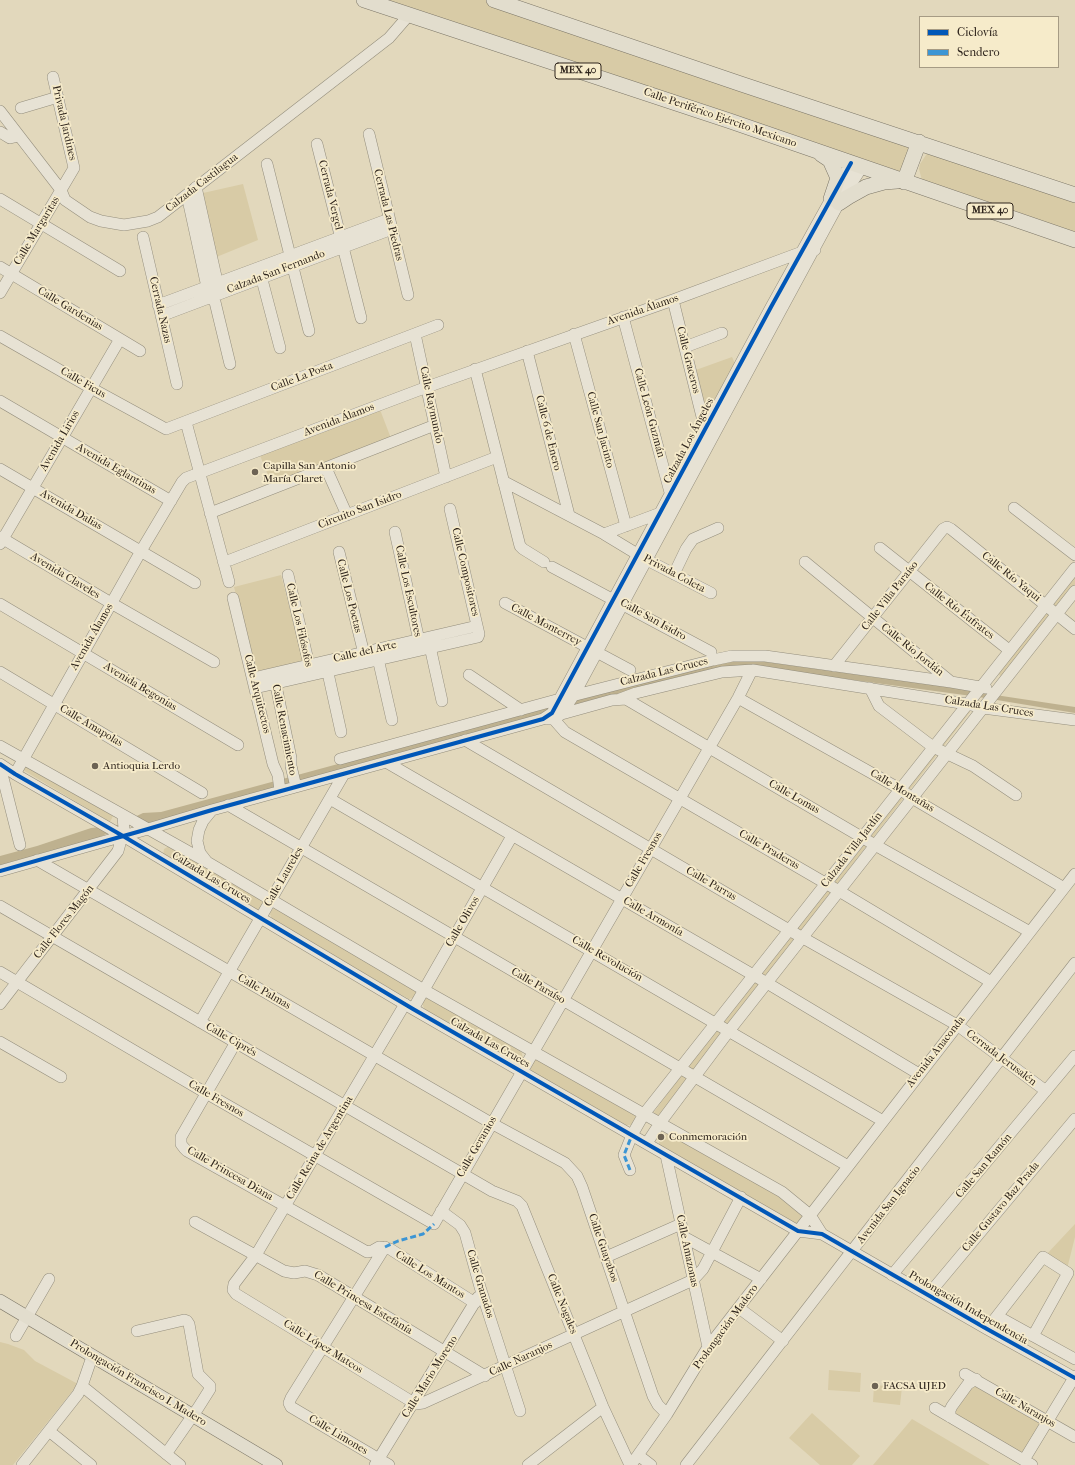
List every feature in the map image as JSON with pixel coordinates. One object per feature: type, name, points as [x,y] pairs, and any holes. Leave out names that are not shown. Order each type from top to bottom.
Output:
[{"type":"highway","name":"Calle Periférico Ejército Mexicano","points":[[364,0],[730,121],[1075,240]]},
{"type":"highway","points":[[494,0],[1075,195]]},
{"type":"highway","points":[[835,201],[875,184],[893,181],[904,182],[920,142]]},
{"type":"highway","points":[[819,152],[830,160],[836,172],[838,181],[835,201]]},
{"type":"main road","name":"Prolongación Francisco I. Madero","points":[[0,1301],[276,1465]]},
{"type":"street","name":"Calzada Castilagua","points":[[0,111],[61,190],[66,200],[90,216],[114,224],[138,224],[158,217],[187,195],[390,38],[409,15]]},
{"type":"street","name":"Privada Jardines","points":[[53,77],[74,164],[72,173],[61,190]]},
{"type":"street","points":[[21,108],[58,97]]},
{"type":"street","points":[[0,132],[10,138],[19,136]]},
{"type":"street","name":"Cerrada Las Piedras","points":[[369,134],[408,295]]},
{"type":"street","name":"Cerrada Vergel","points":[[317,144],[361,318]]},
{"type":"street","points":[[267,164],[309,331]]},
{"type":"street","name":"Calzada Los Ángeles","points":[[555,712],[592,650],[643,557],[675,509],[710,443],[740,376],[776,309],[802,252],[857,165]]},
{"type":"street","points":[[196,187],[214,292],[230,364]]},
{"type":"street","name":"Calle Margaritas","points":[[0,293],[61,190]]},
{"type":"street","points":[[187,195],[214,292]]},
{"type":"street","points":[[0,199],[120,271]]},
{"type":"street","name":"Calzada Los Ángeles","points":[[776,309],[815,250],[835,201]]},
{"type":"street","name":"Calzada San Fernando","points":[[161,316],[261,273],[391,224]]},
{"type":"street","name":"Cerrada Nazas","points":[[143,237],[177,384]]},
{"type":"street","name":"Avenida Álamos","points":[[15,774],[141,551],[182,482],[186,478],[475,369],[623,316],[673,300],[802,252],[815,250]]},
{"type":"street","name":"Calle Gardenias","points":[[0,267],[140,351]]},
{"type":"street","points":[[261,273],[280,348]]},
{"type":"street","name":"Calzada San Fernando","points":[[158,305],[214,292]]},
{"type":"street","name":"Calle Graceros","points":[[673,300],[705,430],[710,443]]},
{"type":"street","name":"Calle León Guzmán","points":[[623,316],[675,509]]},
{"type":"street","name":"Calle La Posta","points":[[166,429],[438,325]]},
{"type":"street","points":[[685,347],[722,333]]},
{"type":"street","name":"Calle Raymundo","points":[[415,334],[446,477]]},
{"type":"street","name":"Calle San Jacinto","points":[[574,334],[626,526]]},
{"type":"street","name":"Calle Ficus","points":[[0,336],[166,429]]},
{"type":"street","name":"Avenida Lirios","points":[[1,540],[120,339]]},
{"type":"street","name":"Calle 6 de Enero","points":[[527,351],[569,515]]},
{"type":"street","points":[[475,369],[503,481],[569,515],[643,557]]},
{"type":"street","name":"Calzada Los Ángeles","points":[[643,557],[660,513],[670,494],[705,430],[740,376]]},
{"type":"street","name":"Avenida Eglantinas","points":[[0,401],[171,501]]},
{"type":"street","points":[[186,422],[229,582]]},
{"type":"street","points":[[210,513],[435,426]]},
{"type":"street","name":"Circuito San Isidro","points":[[223,561],[230,560],[497,457]]},
{"type":"street","points":[[326,468],[347,515]]},
{"type":"street","name":"Avenida Dalias","points":[[0,469],[195,583]]},
{"type":"street","name":"Calle San Isidro","points":[[503,481],[520,546],[523,549],[711,652]]},
{"type":"street","name":"Calle Compositores","points":[[450,508],[478,630]]},
{"type":"street","points":[[1014,508],[1075,555]]},
{"type":"street","points":[[604,534],[660,513],[675,509]]},
{"type":"street","name":"Calle Villa Paraíso","points":[[834,666],[943,529],[947,527]]},
{"type":"street","name":"Calle Río Yaqui","points":[[947,527],[1075,629]]},
{"type":"street","points":[[674,574],[686,548],[693,539],[718,528]]},
{"type":"street","name":"Calle Los Escultores","points":[[394,532],[424,644],[442,701]]},
{"type":"street","name":"Avenida Claveles","points":[[1,540],[214,662]]},
{"type":"street","name":"Calle Río Éufrates","points":[[880,548],[1009,650]]},
{"type":"street","name":"Calle Los Poetas","points":[[339,552],[364,658]]},
{"type":"street","name":"Privada Coleta","points":[[643,557],[711,593]]},
{"type":"street","name":"Calle Río Jordán","points":[[805,562],[952,682]]},
{"type":"street","name":"Calzada Villa Jardín","points":[[630,1170],[624,1155],[632,1135],[644,1114],[1075,568]]},
{"type":"street","name":"Calle Los Filósofos","points":[[288,575],[310,670]]},
{"type":"street","name":"Calzada Villa Jardín","points":[[647,1143],[660,1123],[729,1031],[1075,591]]},
{"type":"street","name":"Calle Arquitectos","points":[[233,598],[270,750],[278,775],[280,791]]},
{"type":"street","name":"Calle Monterrey","points":[[505,603],[630,670]]},
{"type":"street","name":"Avenida Begonias","points":[[0,604],[238,745]]},
{"type":"street","name":"Calle del Arte","points":[[254,683],[424,644],[476,638],[478,630]]},
{"type":"street","name":"Calzada Los Ángeles","points":[[573,697],[592,650]]},
{"type":"street","points":[[377,655],[392,720]]},
{"type":"street","name":"Calzada Las Cruces","points":[[0,871],[228,805],[465,740],[555,712],[573,697],[732,656],[765,656],[952,682],[996,690]]},
{"type":"street","points":[[326,667],[341,732]]},
{"type":"street","name":"Calzada Las Cruces","points":[[620,699],[636,693],[722,672],[753,670],[967,704],[983,708],[1075,720]]},
{"type":"street","name":"Calle Fresnos","points":[[522,1071],[753,670]]},
{"type":"street","name":"Calle Amapolas","points":[[0,672],[202,793]]},
{"type":"street","points":[[469,675],[521,710]]},
{"type":"street","name":"Calle Renacimiento","points":[[274,679],[289,746],[292,771],[296,787]]},
{"type":"street","points":[[870,688],[879,706],[933,747],[973,766],[1016,795]]},
{"type":"street","name":"Calle Montañas","points":[[738,698],[1069,886]]},
{"type":"street","points":[[555,712],[620,699]]},
{"type":"street","name":"Calle Lomas","points":[[620,699],[626,699],[633,702],[875,845],[1030,932]]},
{"type":"street","name":"Calzada Las Cruces","points":[[340,760],[521,710],[555,712]]},
{"type":"street","name":"Calle Praderas","points":[[555,712],[565,732],[826,883],[991,982]]},
{"type":"street","name":"Calle Parras","points":[[465,740],[789,930],[957,1025]]},
{"type":"street","name":"Calzada Las Cruces","points":[[0,746],[207,862],[424,990],[782,1192],[810,1215],[822,1234]]},
{"type":"street","points":[[270,750],[289,746]]},
{"type":"street","name":"Calle Armonía","points":[[386,762],[754,975],[919,1074]]},
{"type":"street","points":[[0,765],[20,845]]},
{"type":"street","name":"Calzada Las Cruces","points":[[0,765],[123,836],[409,1006],[666,1155],[798,1230],[822,1234],[853,1252]]},
{"type":"street","points":[[278,775],[292,771]]},
{"type":"street","name":"Calle Laureles","points":[[200,1022],[344,774]]},
{"type":"street","name":"Calle Revolución","points":[[330,799],[592,950],[883,1121]]},
{"type":"street","name":"Calle Paraíso","points":[[228,805],[848,1166]]},
{"type":"street","points":[[207,862],[200,853],[198,841],[199,830],[203,821],[212,810]]},
{"type":"street","points":[[123,816],[123,836]]},
{"type":"street","points":[[94,845],[101,831],[100,823]]},
{"type":"street","name":"Calle Flores Magón","points":[[0,1004],[118,851],[123,836]]},
{"type":"street","name":"Calle Olivos","points":[[409,1006],[424,990],[512,836]]},
{"type":"street","name":"Calle Palmas","points":[[37,860],[491,1123]]},
{"type":"street","name":"Avenida Anaconda","points":[[798,1230],[1030,932],[1069,886],[1075,874]]},
{"type":"street","name":"Calle Ciprés","points":[[0,906],[462,1174]]},
{"type":"street","name":"Avenida San Ignacio","points":[[686,1465],[853,1252],[1075,963]]},
{"type":"street","name":"Calle Fresnos","points":[[0,972],[206,1094],[434,1224]]},
{"type":"street","name":"Calle Reina de Argentina","points":[[234,1290],[234,1284],[256,1255],[374,1056],[409,1006]]},
{"type":"street","name":"Cerrada Jerusalén","points":[[957,1025],[1046,1091]]},
{"type":"street","points":[[0,1042],[61,1077]]},
{"type":"street","points":[[206,1094],[236,1042]]},
{"type":"street","name":"Calle San Ramón","points":[[892,1275],[1075,1056]]},
{"type":"street","name":"Calle Geranios","points":[[434,1224],[522,1071]]},
{"type":"street","name":"Calle Princesa Diana","points":[[206,1094],[181,1137],[181,1144],[187,1151],[367,1252],[379,1247],[385,1247]]},
{"type":"street","name":"Calle Gustavo Baz Prada","points":[[928,1295],[1075,1119]]},
{"type":"street","name":"Calle Guayabos","points":[[491,1123],[565,1163],[572,1170],[582,1187],[653,1396],[658,1405],[667,1414]]},
{"type":"street","name":"Calle Amazonas","points":[[666,1155],[708,1347]]},
{"type":"street","name":"Calle Nogales","points":[[462,1174],[499,1194],[518,1201],[522,1206],[603,1407],[630,1465]]},
{"type":"street","points":[[693,1280],[703,1269],[741,1197]]},
{"type":"street","name":"Calle Granados","points":[[441,1211],[460,1225],[465,1233],[480,1287],[520,1411]]},
{"type":"street","name":"Calle Princesa Estefanía","points":[[195,1222],[289,1273],[305,1271],[318,1275],[485,1376]]},
{"type":"street","points":[[606,1256],[681,1224]]},
{"type":"street","name":"Prolongación Madero","points":[[630,1465],[667,1414],[708,1347],[798,1230]]},
{"type":"street","points":[[684,1237],[761,1279]]},
{"type":"street","points":[[322,1347],[385,1247]]},
{"type":"street","name":"Calle Los Mantos","points":[[385,1247],[475,1303]]},
{"type":"street","name":"Prolongación Independencia","points":[[853,1252],[987,1329],[1075,1377]]},
{"type":"street","points":[[987,1329],[1042,1257],[1068,1272],[1033,1336]]},
{"type":"street","points":[[16,1336],[49,1280]]},
{"type":"street","name":"Calle Naranjos","points":[[414,1403],[423,1403],[485,1376],[693,1280]]},
{"type":"street","name":"Calle Mario Moreno","points":[[377,1462],[475,1303],[480,1294],[480,1287]]},
{"type":"street","name":"Calle López Mateos","points":[[234,1290],[236,1294],[414,1403]]},
{"type":"street","points":[[739,1308],[783,1341]]},
{"type":"street","points":[[997,1316],[1075,1359]]},
{"type":"street","points":[[82,1386],[172,1461],[192,1416],[210,1386],[198,1374],[189,1324],[187,1321],[184,1320],[137,1331]]},
{"type":"street","name":"Calle Limones","points":[[322,1347],[291,1398],[291,1407],[377,1462],[389,1465]]},
{"type":"street","points":[[22,1465],[78,1394],[92,1357]]},
{"type":"street","name":"Calle Naranjos","points":[[965,1374],[1075,1436]]},
{"type":"street","points":[[935,1408],[1028,1462],[1048,1421],[1075,1377]]},
{"type":"street","points":[[950,1417],[950,1410],[952,1406],[968,1384],[976,1379]]},
{"type":"street","points":[[528,1465],[603,1407]]},
{"type":"street","points":[[49,1431],[91,1465]]},
{"type":"street","points":[[638,1455],[651,1465]]},
{"type":"shaded area","points":[[367,0],[492,0],[904,138],[909,150],[905,167],[896,174]]},
{"type":"shaded area","points":[[928,152],[1075,196],[1075,240],[923,184],[919,169],[920,164]]},
{"type":"shaded area","points":[[243,184],[258,240],[214,258],[203,193]]},
{"type":"shaded area","points":[[732,357],[739,372],[708,429],[693,371]]},
{"type":"shaded area","points":[[379,407],[392,441],[273,487],[259,453]]},
{"type":"shaded area","points":[[1075,574],[1075,585],[1003,676],[1000,676],[998,672]]},
{"type":"shaded area","points":[[281,575],[304,662],[257,675],[234,587]]},
{"type":"shaded area","points":[[759,661],[968,690],[1075,707],[1075,713],[979,697],[758,667],[175,819],[119,828],[89,842],[0,867],[0,856],[37,846],[91,828],[118,825],[143,813],[161,812],[682,672],[731,662]]},
{"type":"shaded area","points":[[969,710],[970,712],[658,1116],[655,1115],[654,1112],[682,1074]]},
{"type":"shaded area","points":[[27,764],[113,816],[110,822],[23,770]]},
{"type":"shaded area","points":[[169,846],[261,897],[263,902],[261,907],[258,910],[252,911],[163,855],[164,849]]},
{"type":"shaded area","points":[[275,907],[416,984],[417,994],[413,998],[409,999],[273,922],[270,914]]},
{"type":"shaded area","points":[[425,997],[521,1049],[523,1059],[520,1061],[515,1061],[428,1013],[423,1006]]},
{"type":"shaded area","points":[[538,1057],[633,1112],[635,1121],[631,1125],[623,1125],[534,1075],[530,1068],[530,1061]]},
{"type":"shaded area","points":[[667,1133],[794,1204],[804,1215],[799,1224],[793,1224],[662,1147],[659,1144],[660,1137]]},
{"type":"shaded area","points":[[1075,1224],[1075,1237],[1067,1269],[1045,1256]]},
{"type":"shaded area","points":[[0,1342],[24,1350],[35,1361],[78,1384],[13,1465],[0,1465]]},
{"type":"shaded area","points":[[829,1370],[861,1373],[860,1392],[828,1390]]},
{"type":"shaded area","points":[[975,1383],[1046,1424],[1026,1458],[953,1415]]},
{"type":"shaded area","points":[[874,1385],[902,1387],[900,1405],[873,1402]]},
{"type":"shaded area","points":[[812,1413],[860,1456],[852,1465],[820,1465],[789,1438]]},
{"type":"shaded area","points":[[912,1419],[990,1465],[873,1465]]},
{"type":"marked path","points":[[630,1170],[624,1155],[632,1135]]},
{"type":"marked path","points":[[385,1247],[398,1241],[423,1234],[434,1224]]},
{"type":"cycle path","points":[[0,871],[212,810],[543,719],[552,713],[771,307],[851,163]]},
{"type":"cycle path","points":[[0,764],[413,1009],[798,1231],[822,1234],[1075,1378]]},
{"type":"place","name":"Capilla San Antonio María Claret","points":[[255,472]]},
{"type":"place","name":"Antioquia Lerdo","points":[[95,766]]},
{"type":"place","name":"Conmemoración","points":[[661,1137]]},
{"type":"place","name":"FACSA UJED","points":[[875,1386]]}]
